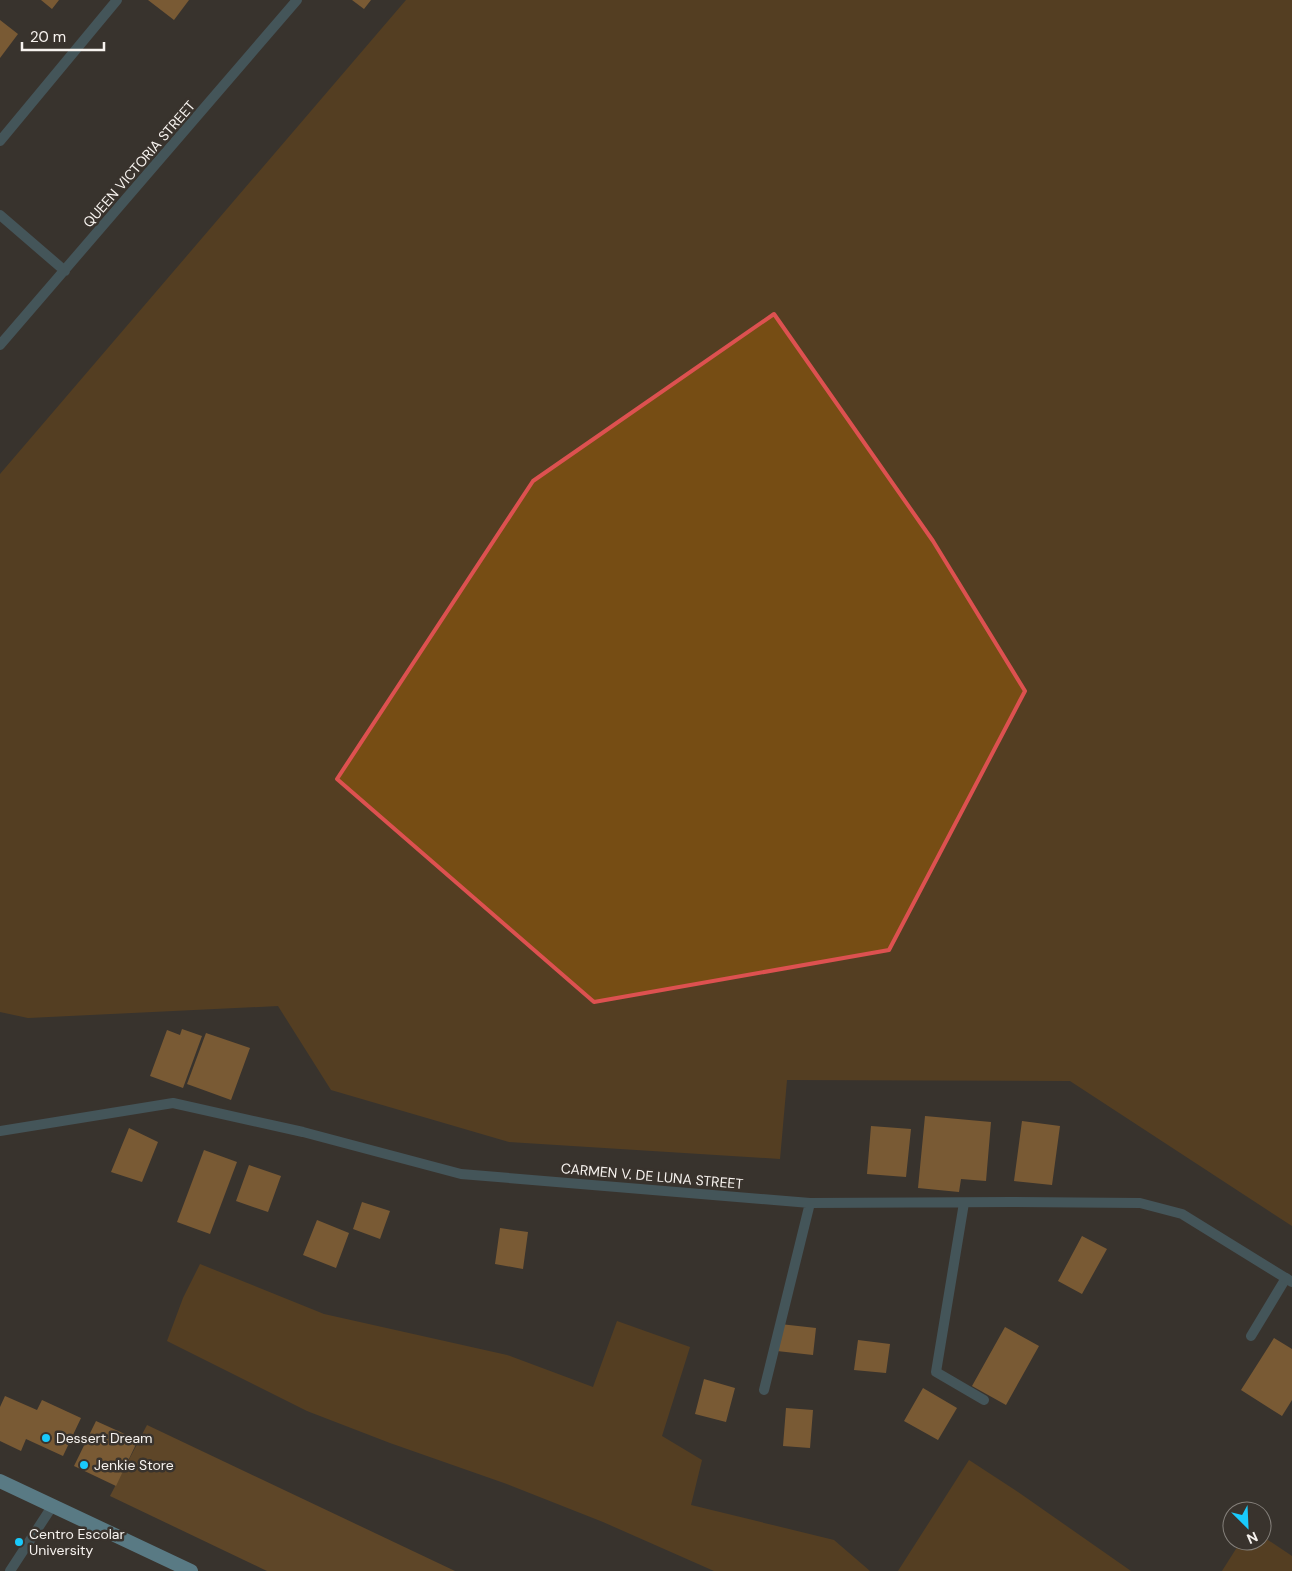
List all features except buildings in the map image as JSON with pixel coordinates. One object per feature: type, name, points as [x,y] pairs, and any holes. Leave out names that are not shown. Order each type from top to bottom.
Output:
[{"type":"highway","points":[[0,1481],[191,1571]]},
{"type":"street","points":[[0,141],[117,0]]},
{"type":"street","name":"QUEEN VICTORIA STREET","points":[[0,344],[297,0]]},
{"type":"street","points":[[0,215],[65,271]]},
{"type":"street","name":"CARMEN V. DE LUNA STREET","points":[[0,1131],[173,1103],[304,1132],[461,1174],[810,1204],[1140,1203],[1182,1214],[1289,1280]]},
{"type":"street","points":[[964,1203],[936,1372],[984,1400]]},
{"type":"street","points":[[764,1390],[810,1204]]},
{"type":"street","points":[[1251,1336],[1289,1280]]},
{"type":"street","points":[[10,1571],[53,1505]]},
{"type":"highlighted area","points":[[774,314],[933,541],[1025,691],[889,950],[594,1002],[337,779],[533,481]]},
{"type":"shaded area","points":[[406,0],[1292,0],[1292,1226],[1070,1081],[787,1080],[780,1159],[509,1142],[331,1090],[278,1006],[28,1018],[0,1012],[0,474]]},
{"type":"shaded area","points":[[200,1264],[324,1314],[507,1355],[593,1387],[617,1321],[690,1347],[662,1436],[702,1460],[691,1505],[834,1540],[870,1571],[714,1571],[603,1522],[504,1483],[390,1443],[307,1411],[167,1341],[183,1298]]},
{"type":"shaded area","points":[[147,1425],[455,1571],[267,1571],[110,1496]]},
{"type":"shaded area","points":[[969,1460],[1018,1492],[1131,1571],[898,1571]]},
{"type":"shaded area","points":[[1272,1543],[1292,1556],[1292,1571],[1222,1571],[1235,1551],[1272,1551]]},
{"type":"place","name":"Dessert Dream","points":[[46,1438]]},
{"type":"place","name":"Jenkie Store","points":[[84,1465]]},
{"type":"place","name":"Centro Escolar University","points":[[19,1542]]}]
